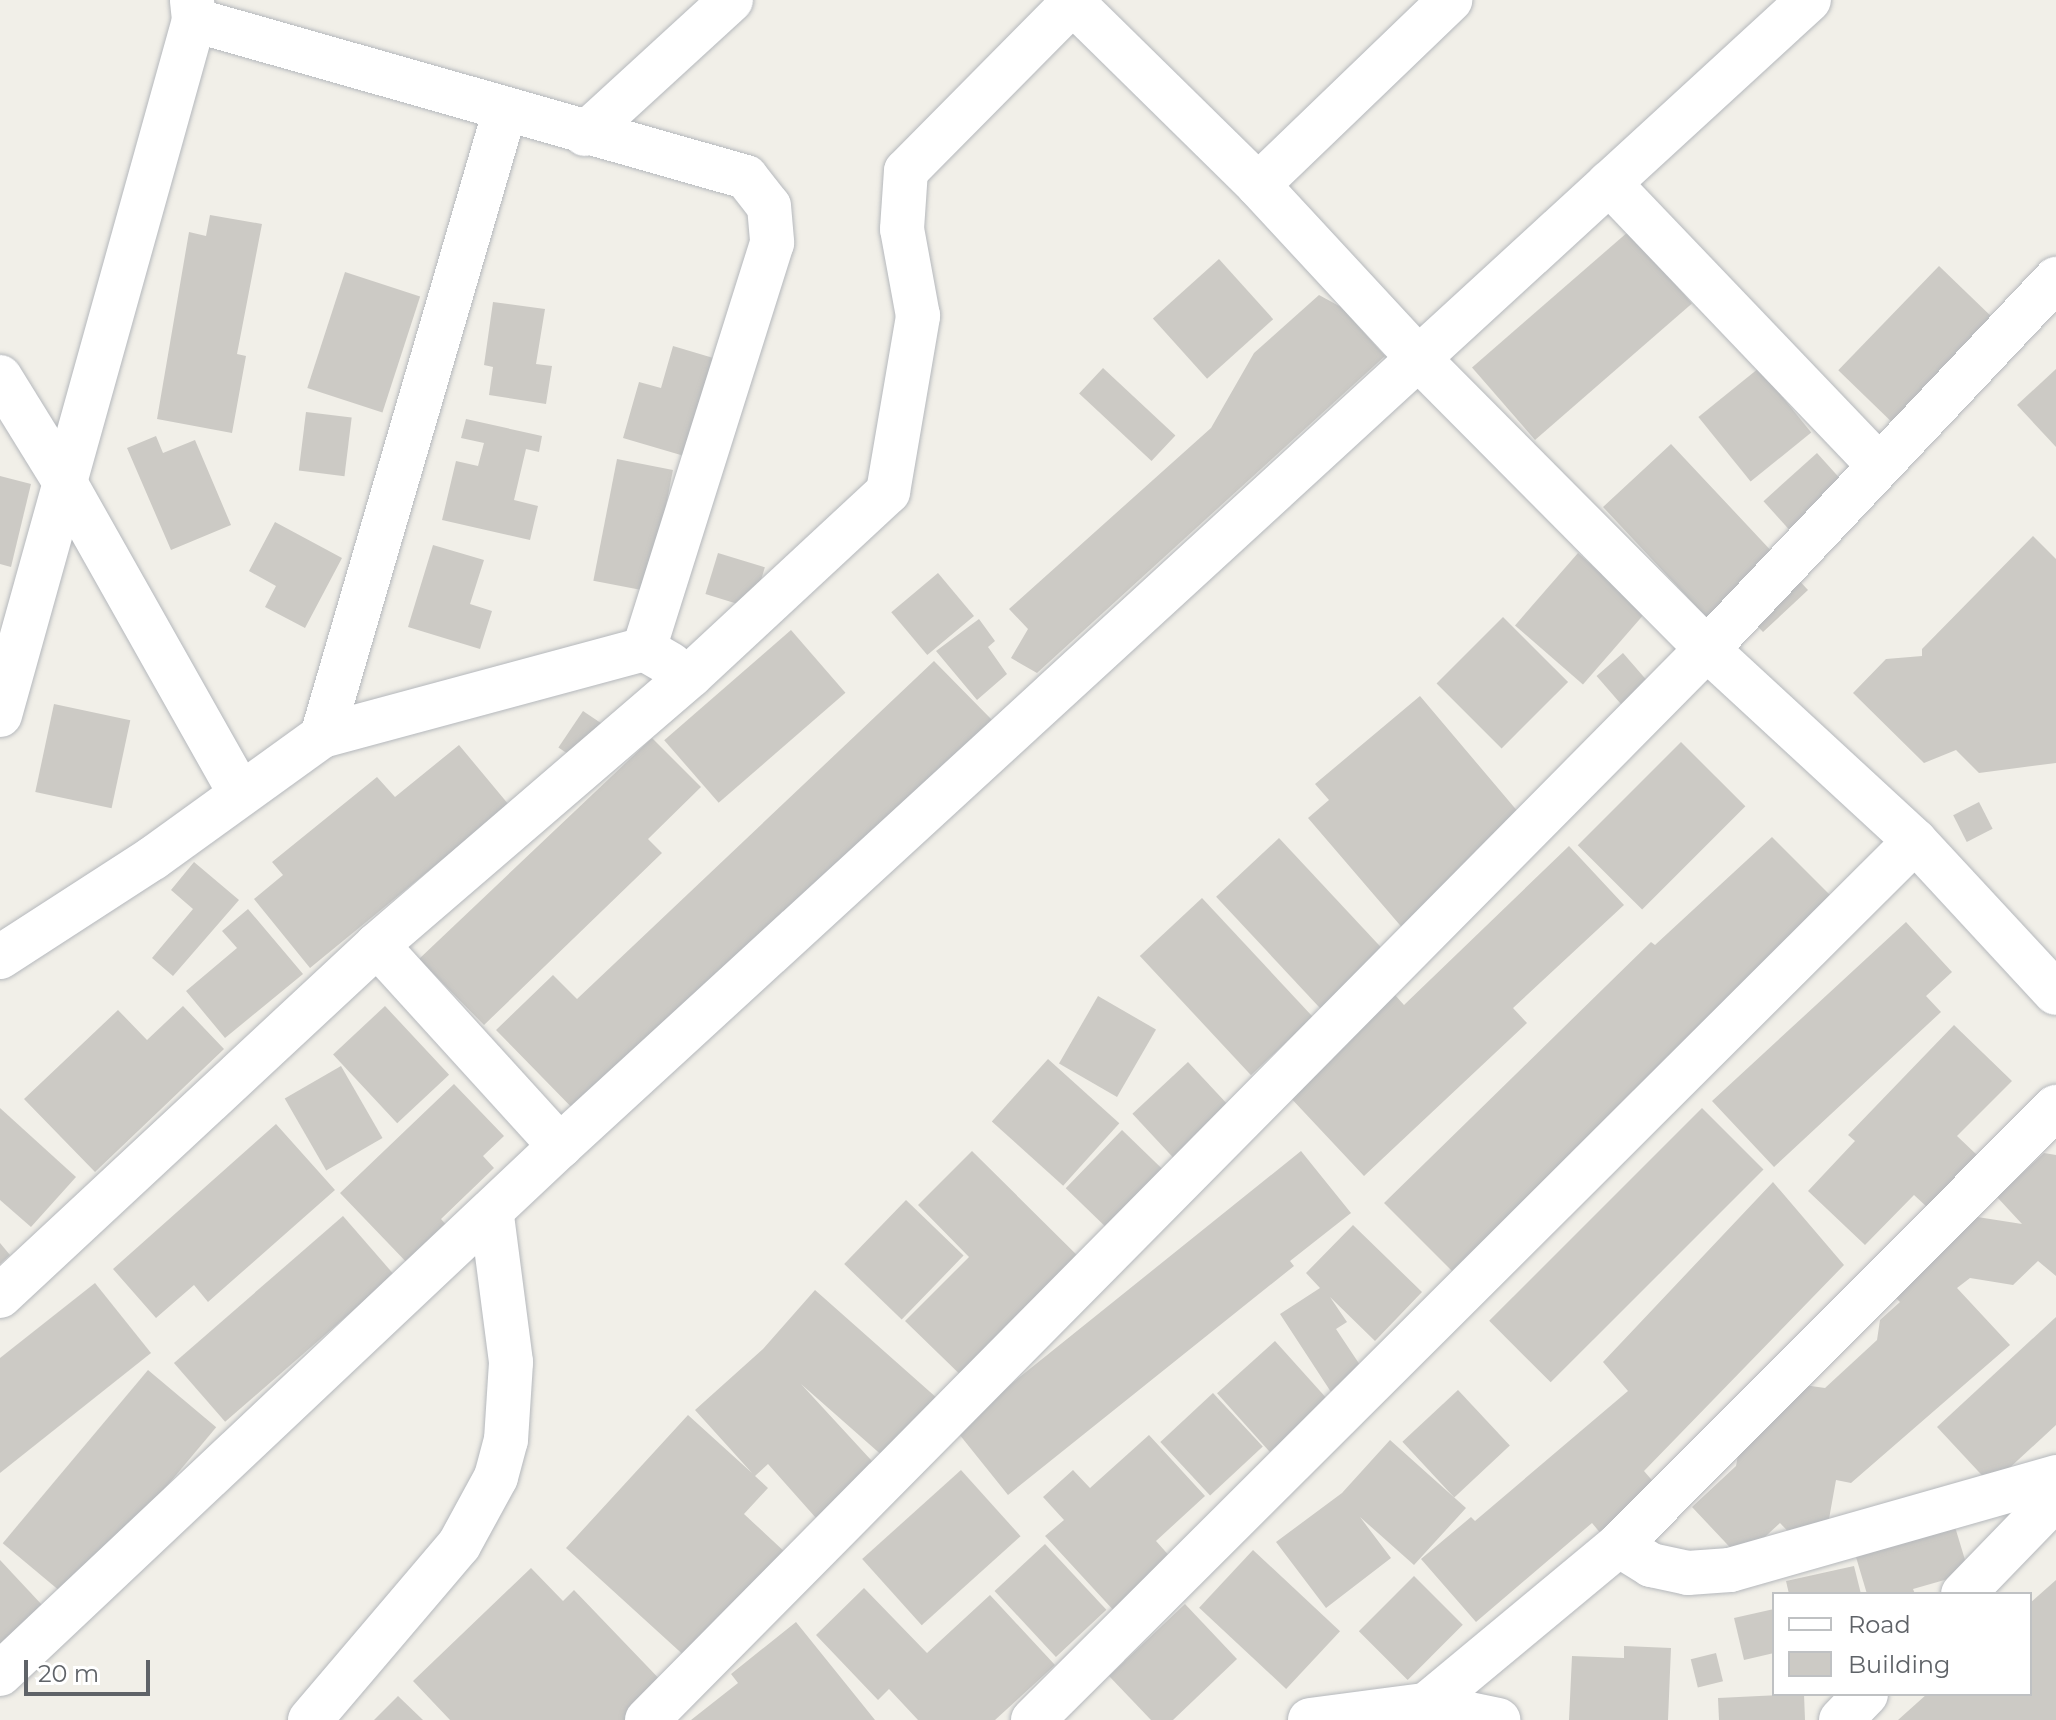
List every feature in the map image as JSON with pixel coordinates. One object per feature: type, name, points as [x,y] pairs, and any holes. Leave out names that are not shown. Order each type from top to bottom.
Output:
[{"type":"street","points":[[585,134],[731,0]]},
{"type":"street","points":[[1258,185],[1450,0]]},
{"type":"street","points":[[0,1674],[492,1215],[560,1146],[1809,0]]},
{"type":"street","points":[[0,1296],[377,945],[691,675],[888,492],[918,316],[902,229],[906,171],[1072,1],[1258,185],[1418,358],[1707,649],[1915,841],[2056,993]]},
{"type":"street","points":[[0,715],[193,10],[505,110],[746,177],[769,206],[772,243],[644,649]]},
{"type":"street","points":[[322,736],[505,110]]},
{"type":"street","points":[[1609,183],[1879,466]]},
{"type":"street","points":[[647,1720],[1707,649],[2056,279]]},
{"type":"street","points":[[0,377],[63,479],[240,793]]},
{"type":"street","points":[[0,957],[153,858],[322,736],[644,649],[691,675]]},
{"type":"street","points":[[1033,1720],[1915,841]]},
{"type":"street","points":[[377,945],[560,1146]]},
{"type":"street","points":[[1426,1705],[1619,1545],[2056,1107]]},
{"type":"street","points":[[310,1720],[459,1545],[496,1477],[508,1427],[511,1362],[492,1215]]},
{"type":"street","points":[[1619,1545],[1651,1565],[1688,1573],[1730,1570],[2056,1477]]},
{"type":"street","points":[[1965,1592],[2056,1498]]},
{"type":"street","points":[[1841,1720],[1864,1696]]},
{"type":"street","points":[[1310,1720],[1426,1705],[1498,1720]]},
{"type":"building","points":[[210,215],[262,224],[237,354],[246,356],[232,433],[157,419],[189,232],[206,236]]},
{"type":"building","points":[[1629,231],[1692,303],[1535,440],[1472,367]]},
{"type":"building","points":[[1219,259],[1273,319],[1207,379],[1153,319]]},
{"type":"building","points":[[1939,266],[2016,340],[1915,445],[1838,370]]},
{"type":"building","points":[[345,272],[420,296],[382,412],[307,388]]},
{"type":"building","points":[[1319,295],[1341,307],[1385,356],[1037,673],[1011,658],[1028,629],[1009,609],[1211,428],[1254,353]]},
{"type":"building","points":[[493,302],[545,309],[536,364],[552,366],[546,404],[489,395],[493,367],[484,365]]},
{"type":"building","points":[[673,346],[720,360],[691,458],[623,438],[639,382],[661,388]]},
{"type":"building","points":[[1103,368],[1175,436],[1152,461],[1079,394]]},
{"type":"building","points":[[1759,368],[1811,433],[1751,482],[1698,417]]},
{"type":"building","points":[[2056,369],[2056,447],[2017,405]]},
{"type":"building","points":[[306,412],[352,418],[344,476],[299,471]]},
{"type":"building","points":[[466,419],[542,436],[539,452],[526,449],[514,500],[538,506],[530,540],[442,520],[456,461],[478,466],[484,443],[461,438]]},
{"type":"building","points":[[156,436],[163,453],[195,440],[231,525],[171,550],[127,448]]},
{"type":"building","points":[[1671,444],[1808,590],[1763,632],[1730,597],[1707,618],[1603,507]]},
{"type":"building","points":[[1817,453],[1867,508],[1813,556],[1763,501]]},
{"type":"building","points":[[617,459],[673,470],[649,592],[593,581]]},
{"type":"building","points":[[0,476],[31,484],[11,567],[0,564]]},
{"type":"building","points":[[275,522],[342,558],[305,628],[265,607],[276,586],[249,571]]},
{"type":"building","points":[[2033,536],[2056,559],[2056,763],[1979,773],[1956,750],[1924,763],[1853,693],[1886,659],[1922,656],[1922,649]]},
{"type":"building","points":[[433,545],[484,560],[470,604],[492,611],[480,649],[408,627]]},
{"type":"building","points":[[718,553],[765,567],[752,608],[705,594]]},
{"type":"building","points":[[1578,553],[1646,612],[1583,684],[1515,625]]},
{"type":"building","points":[[938,573],[974,616],[927,655],[891,612]]},
{"type":"building","points":[[1503,617],[1568,682],[1502,749],[1437,683]]},
{"type":"building","points":[[979,619],[995,641],[988,647],[1007,674],[977,700],[936,651]]},
{"type":"building","points":[[791,630],[845,693],[719,803],[664,740]]},
{"type":"building","points":[[1623,653],[1658,693],[1631,716],[1597,676]]},
{"type":"building","points":[[934,661],[994,722],[583,1119],[496,1030],[553,975],[577,999]]},
{"type":"building","points":[[1420,696],[1530,826],[1405,931],[1308,818],[1329,800],[1315,784]]},
{"type":"building","points":[[54,704],[130,720],[112,808],[35,792]]},
{"type":"building","points":[[583,711],[608,728],[583,764],[558,747]]},
{"type":"building","points":[[652,738],[701,787],[648,839],[662,853],[484,1025],[419,959]]},
{"type":"building","points":[[1681,742],[1745,806],[1642,910],[1578,845]]},
{"type":"building","points":[[459,745],[509,805],[310,968],[254,899],[283,875],[272,862],[377,777],[395,797]]},
{"type":"building","points":[[1979,802],[1993,829],[1967,842],[1953,815]]},
{"type":"building","points":[[1772,837],[1833,898],[1452,1271],[1384,1203],[1651,942],[1655,945]]},
{"type":"building","points":[[1279,838],[1394,961],[1331,1020],[1216,897]]},
{"type":"building","points":[[1569,846],[1624,905],[1513,1008],[1527,1023],[1364,1176],[1288,1095],[1395,995],[1404,1005]]},
{"type":"building","points":[[194,862],[239,900],[173,976],[152,958],[193,909],[171,890]]},
{"type":"building","points":[[1202,898],[1313,1017],[1251,1075],[1140,956]]},
{"type":"building","points":[[248,909],[303,974],[225,1038],[186,991],[237,948],[222,931]]},
{"type":"building","points":[[1906,922],[1952,972],[1926,996],[1941,1012],[1774,1167],[1712,1101]]},
{"type":"building","points":[[1098,996],[1156,1030],[1117,1097],[1059,1064]]},
{"type":"building","points":[[183,1006],[224,1049],[95,1172],[24,1099],[118,1010],[147,1040]]},
{"type":"building","points":[[385,1006],[449,1075],[397,1123],[333,1054]]},
{"type":"building","points":[[1954,1025],[2012,1081],[1957,1136],[1977,1155],[1927,1207],[1914,1195],[1865,1245],[1808,1191],[1855,1141],[1848,1135]]},
{"type":"building","points":[[1048,1059],[1119,1123],[1063,1186],[992,1121]]},
{"type":"building","points":[[1188,1062],[1241,1118],[1185,1170],[1132,1114]]},
{"type":"building","points":[[341,1066],[382,1138],[326,1170],[285,1098]]},
{"type":"building","points":[[454,1084],[504,1136],[483,1156],[494,1168],[441,1219],[451,1230],[412,1268],[340,1193]]},
{"type":"building","points":[[0,1108],[76,1177],[31,1227],[0,1200]]},
{"type":"building","points":[[1702,1108],[1764,1170],[1551,1382],[1489,1321]]},
{"type":"building","points":[[276,1124],[335,1190],[208,1302],[194,1285],[156,1318],[113,1269]]},
{"type":"building","points":[[1122,1130],[1178,1184],[1122,1242],[1066,1188]]},
{"type":"building","points":[[972,1151],[1092,1270],[974,1388],[905,1321],[969,1257],[918,1205]]},
{"type":"building","points":[[1301,1151],[1351,1213],[1290,1261],[1294,1266],[1008,1495],[955,1429]]},
{"type":"building","points":[[2044,1153],[2056,1155],[2056,1276],[2038,1261],[2013,1285],[1970,1278],[1957,1288],[2010,1345],[1851,1483],[1836,1480],[1829,1519],[1801,1545],[1780,1523],[1741,1559],[1692,1507],[1736,1466],[1740,1444],[1804,1385],[1825,1388],[1877,1340],[1880,1320],[1900,1302],[1890,1292],[1971,1216],[2022,1224],[1997,1197]]},
{"type":"building","points":[[1773,1182],[1844,1265],[1644,1471],[1663,1493],[1607,1541],[1592,1523],[1476,1622],[1421,1559],[1471,1517],[1475,1521],[1628,1391],[1603,1362]]},
{"type":"building","points":[[906,1200],[964,1256],[902,1320],[844,1264]]},
{"type":"building","points":[[343,1216],[394,1275],[225,1422],[174,1363]]},
{"type":"building","points":[[1353,1225],[1422,1292],[1375,1341],[1330,1297],[1347,1322],[1336,1329],[1364,1371],[1331,1392],[1280,1314],[1320,1288],[1306,1273]]},
{"type":"building","points":[[0,1243],[10,1255],[0,1264]]},
{"type":"building","points":[[95,1283],[151,1353],[0,1473],[0,1358]]},
{"type":"building","points":[[815,1290],[938,1399],[885,1458],[801,1384],[883,1473],[824,1527],[768,1464],[755,1476],[768,1488],[744,1514],[787,1554],[689,1660],[566,1548],[688,1415],[752,1473],[695,1410],[763,1349]]},
{"type":"building","points":[[2056,1317],[2056,1425],[1991,1485],[1937,1427]]},
{"type":"building","points":[[1275,1341],[1328,1400],[1270,1452],[1217,1393]]},
{"type":"building","points":[[148,1370],[216,1427],[71,1600],[3,1543]]},
{"type":"building","points":[[1458,1390],[1510,1446],[1454,1497],[1402,1442]]},
{"type":"building","points":[[1213,1393],[1263,1446],[1210,1495],[1160,1442]]},
{"type":"building","points":[[1149,1435],[1205,1496],[1156,1541],[1173,1560],[1116,1613],[1045,1536],[1064,1520],[1043,1497],[1073,1470],[1090,1488]]},
{"type":"building","points":[[1390,1440],[1466,1508],[1414,1565],[1360,1517],[1391,1558],[1326,1608],[1276,1542],[1342,1493]]},
{"type":"building","points":[[961,1470],[1021,1536],[922,1625],[862,1559]]},
{"type":"building","points":[[1952,1517],[1969,1573],[1913,1589],[1914,1592],[1866,1592],[1853,1547]]},
{"type":"building","points":[[1045,1544],[1106,1610],[1056,1657],[995,1591]]},
{"type":"building","points":[[1253,1550],[1340,1631],[1286,1689],[1199,1608]]},
{"type":"building","points":[[0,1560],[43,1606],[0,1646]]},
{"type":"building","points":[[1854,1566],[1860,1592],[1789,1592],[1786,1581]]},
{"type":"building","points":[[531,1568],[563,1601],[574,1590],[669,1689],[636,1720],[450,1720],[413,1681]]},
{"type":"building","points":[[1414,1576],[1463,1625],[1408,1680],[1359,1631]]},
{"type":"building","points":[[2056,1580],[2056,1720],[1898,1720],[1925,1696],[2032,1696],[2032,1601]]},
{"type":"building","points":[[864,1588],[927,1653],[990,1595],[1055,1665],[995,1720],[918,1720],[889,1689],[878,1700],[816,1635]]},
{"type":"building","points":[[1185,1604],[1237,1659],[1173,1720],[1151,1720],[1109,1676]]},
{"type":"building","points":[[1772,1609],[1772,1653],[1744,1660],[1734,1618]]},
{"type":"building","points":[[796,1622],[875,1720],[691,1720],[738,1683],[731,1674]]},
{"type":"building","points":[[1624,1646],[1671,1648],[1668,1720],[1569,1720],[1572,1656],[1624,1658]]},
{"type":"building","points":[[1716,1653],[1723,1681],[1698,1687],[1691,1659]]},
{"type":"building","points":[[398,1696],[423,1720],[374,1720]]},
{"type":"building","points":[[1804,1696],[1805,1720],[1719,1720],[1718,1698]]}]
